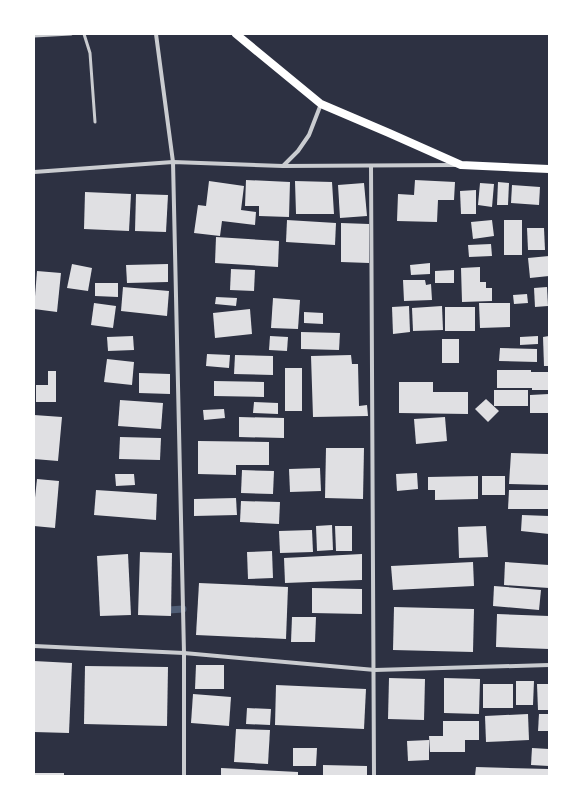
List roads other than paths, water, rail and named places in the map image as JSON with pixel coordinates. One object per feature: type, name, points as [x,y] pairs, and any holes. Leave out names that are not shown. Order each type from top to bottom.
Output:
[{"type":"main road","points":[[236,34],[321,104],[461,165],[549,169]]},
{"type":"street","points":[[156,34],[173,162],[184,653],[184,776]]},
{"type":"street","points":[[283,166],[298,151],[309,135],[321,104]]},
{"type":"street","points":[[34,172],[173,162],[283,166],[461,165]]},
{"type":"street","points":[[370,166],[374,776]]},
{"type":"street","points":[[34,646],[184,653],[374,670],[549,665]]},
{"type":"lane","points":[[34,36],[70,34]]},
{"type":"lane","points":[[84,34],[90,53],[95,122]]},
{"type":"waterway","points":[[169,610],[183,609]]}]
